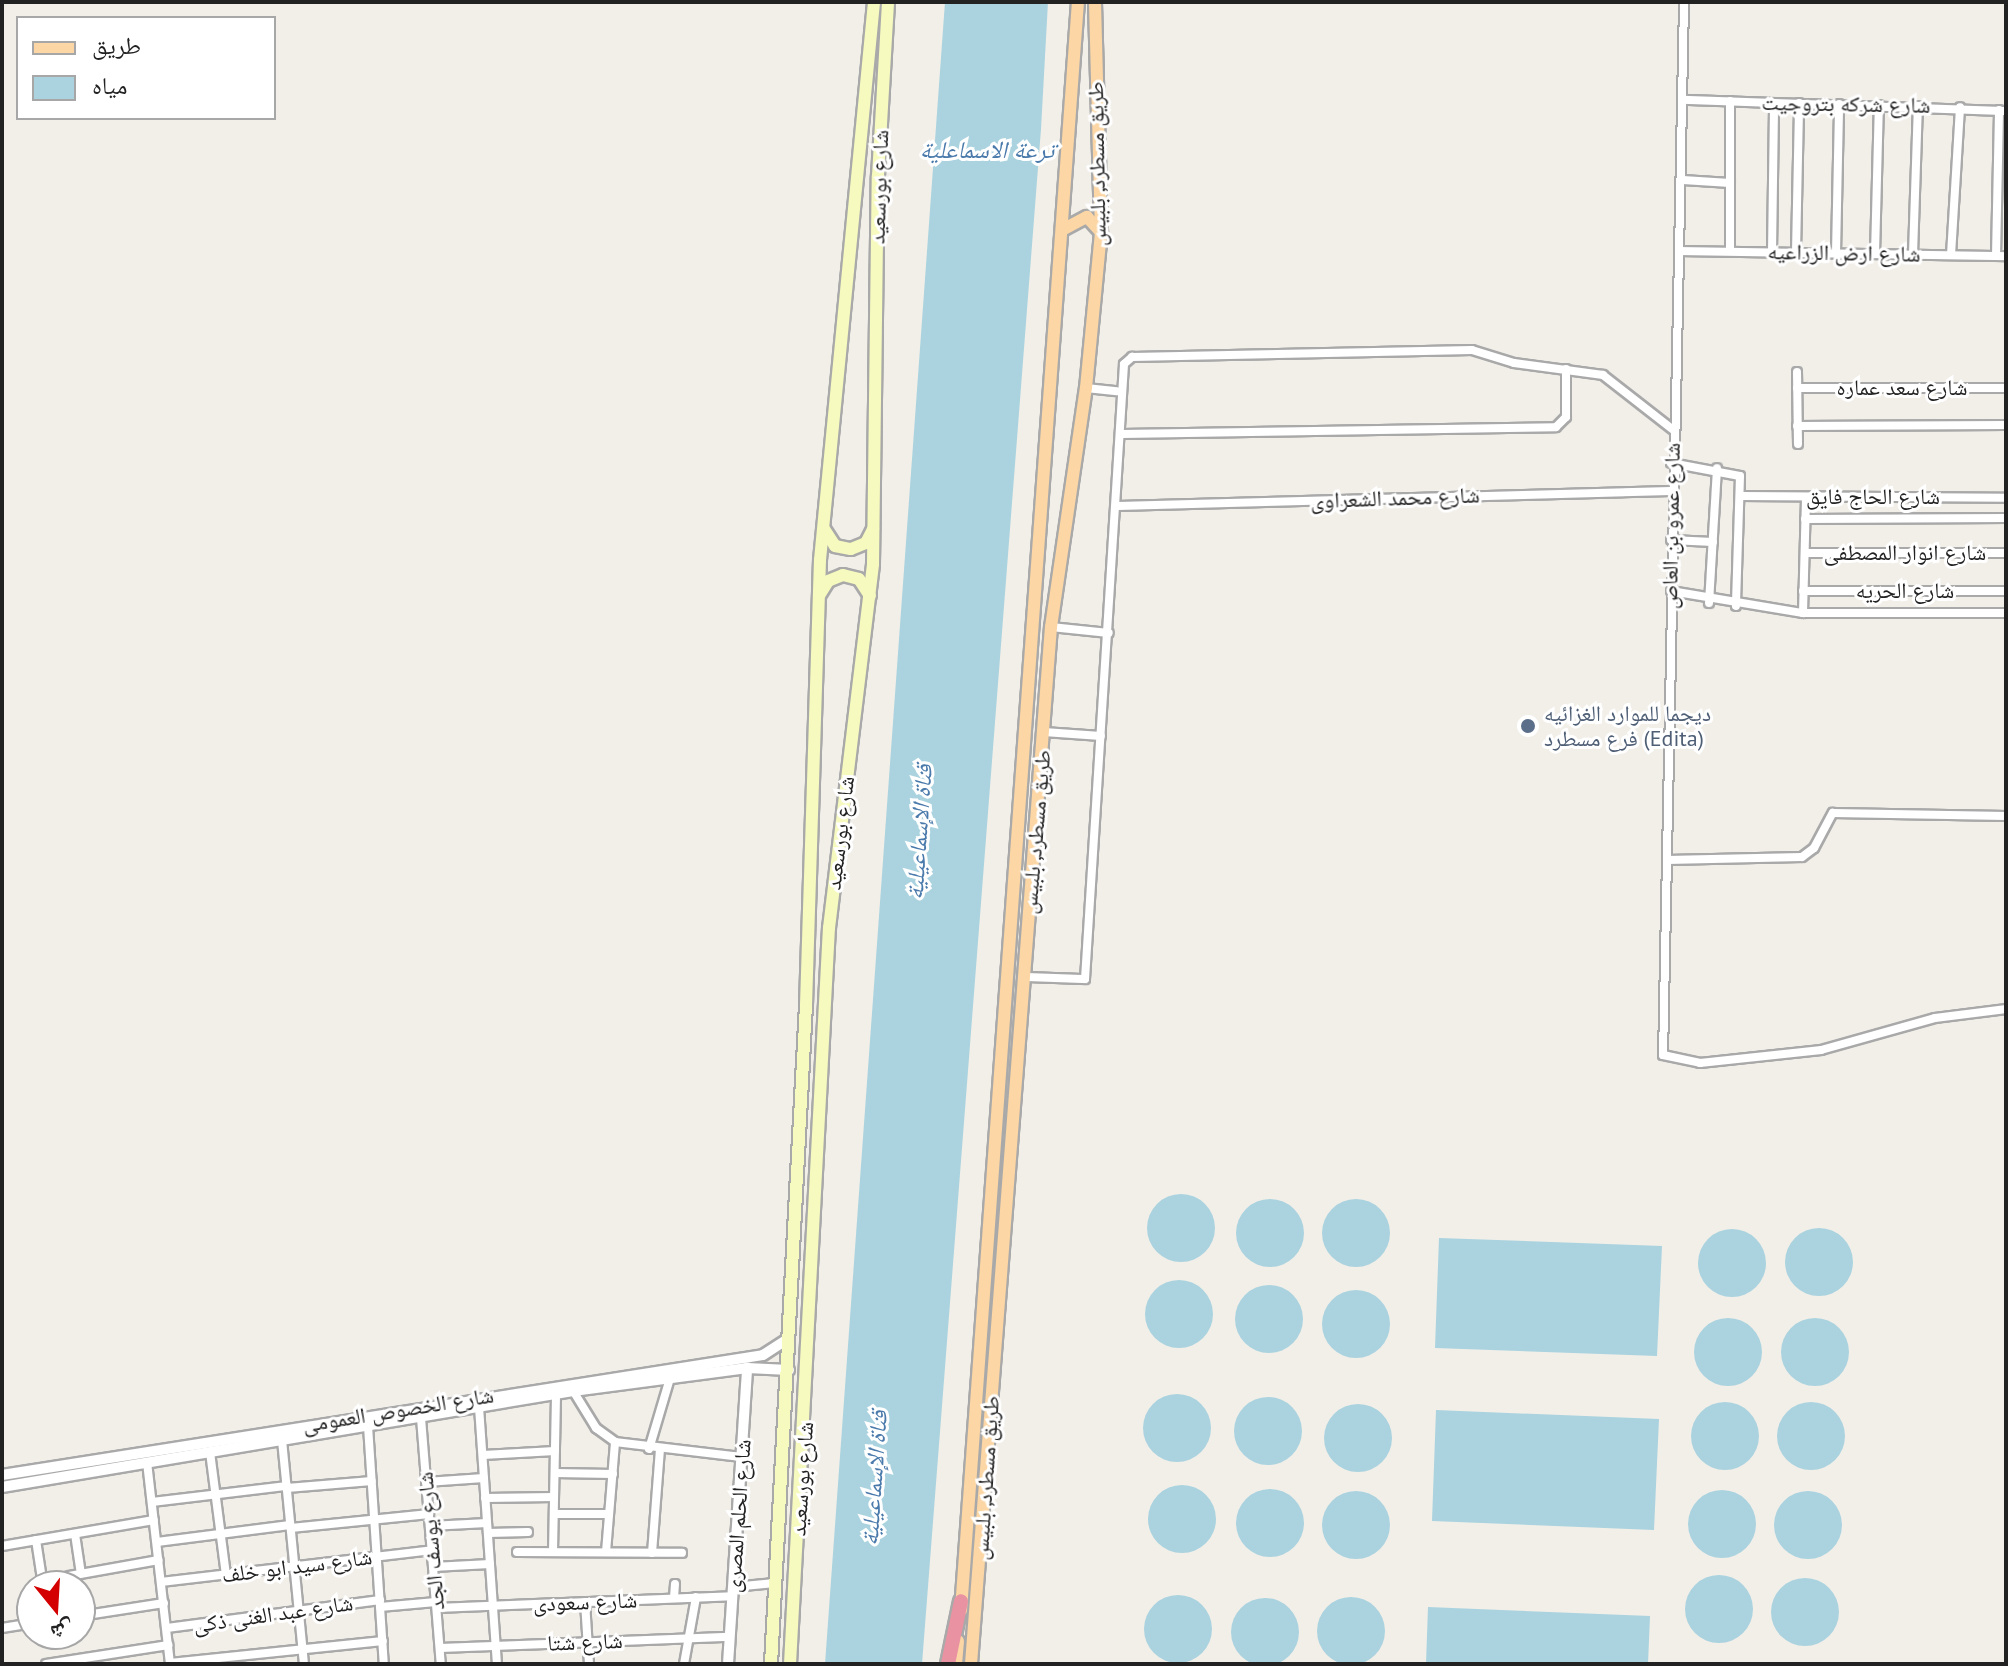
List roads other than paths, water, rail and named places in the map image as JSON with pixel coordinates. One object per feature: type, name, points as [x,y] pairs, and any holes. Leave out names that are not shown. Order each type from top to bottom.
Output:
[{"type":"highway","points":[[948,1664],[961,1601]]},
{"type":"main road","name":"شارع بورسعيد","points":[[771,1664],[789,1370],[823,526],[874,2]]},
{"type":"main road","name":"شارع بورسعيد","points":[[790,1664],[829,928],[870,600],[878,176],[888,2]]},
{"type":"main road","name":"طريق مسطرد, بلبيس","points":[[956,1664],[1064,229],[1078,2]]},
{"type":"main road","name":"طريق مسطرد, بلبيس","points":[[971,1664],[1051,627],[1086,388],[1101,232],[1095,2]]},
{"type":"main road","points":[[1064,229],[1087,217],[1101,232]]},
{"type":"main road","points":[[823,526],[835,546],[851,549],[866,543],[873,529]]},
{"type":"main road","points":[[820,595],[835,577],[851,576],[865,584],[870,600]]},
{"type":"street","name":"شارع عمرو بن العاص","points":[[1684,2],[1686,100],[1671,463],[1663,1051],[1670,1061],[1727,1061],[1821,1050],[1935,1018],[2006,1009]]},
{"type":"street","name":"شارع شركه بتروجيت","points":[[1686,100],[1960,107],[2003,111]]},
{"type":"street","points":[[1730,101],[1730,251]]},
{"type":"street","points":[[1772,252],[1774,103]]},
{"type":"street","points":[[1796,252],[1799,103]]},
{"type":"street","points":[[1836,253],[1839,104]]},
{"type":"street","points":[[1875,254],[1879,105]]},
{"type":"street","points":[[1913,254],[1918,106]]},
{"type":"street","points":[[1951,255],[1960,107]]},
{"type":"street","points":[[2001,256],[2003,111]]},
{"type":"street","points":[[1683,180],[1730,183]]},
{"type":"street","name":"شارع ارض الزراعيه","points":[[1682,251],[2001,256]]},
{"type":"street","points":[[1024,977],[1085,979],[1122,434],[1117,391],[1121,371],[1132,357],[1459,349],[1611,379],[1672,429]]},
{"type":"street","points":[[1122,434],[1556,427],[1566,417],[1566,369]]},
{"type":"street","points":[[1797,372],[1798,444]]},
{"type":"street","points":[[1086,388],[1117,391]]},
{"type":"street","name":"شارع سعد عماره","points":[[1797,388],[2006,388]]},
{"type":"street","points":[[1797,426],[2006,425]]},
{"type":"street","points":[[1671,463],[1738,473],[1741,496],[1736,606]]},
{"type":"street","points":[[1709,603],[1717,468]]},
{"type":"street","name":"شارع محمد الشعراوى","points":[[1118,506],[1671,491]]},
{"type":"street","name":"شارع الحاج فايق","points":[[1741,496],[2006,498]]},
{"type":"street","points":[[1803,613],[1806,498]]},
{"type":"street","points":[[1805,519],[2006,518]]},
{"type":"street","points":[[1671,540],[1713,542]]},
{"type":"street","name":"شارع انوار المصطفى","points":[[1805,553],[2006,553]]},
{"type":"street","points":[[1671,591],[1709,603],[1803,613],[2006,613]]},
{"type":"street","name":"شارع الحريه","points":[[1803,591],[2006,591]]},
{"type":"street","points":[[1051,627],[1109,633]]},
{"type":"street","points":[[1044,732],[1101,736]]},
{"type":"street","points":[[1667,860],[1802,857],[1833,813],[2006,816]]},
{"type":"street","name":"شارع الخصوص العمومى","points":[[2,1475],[771,1353],[789,1338]]},
{"type":"street","name":"شارع الخصوص العمومى","points":[[2,1487],[556,1394],[570,1386],[747,1368],[789,1370]]},
{"type":"street","name":"شارع الحلم المصرى","points":[[728,1664],[747,1368]]},
{"type":"street","points":[[649,1449],[670,1378]]},
{"type":"street","points":[[570,1386],[596,1428],[615,1442],[649,1449],[741,1457]]},
{"type":"street","points":[[553,1552],[556,1394]]},
{"type":"street","points":[[479,1407],[497,1664]]},
{"type":"street","name":"شارع يوسف الجد","points":[[421,1418],[441,1664]]},
{"type":"street","points":[[368,1426],[384,1664]]},
{"type":"street","points":[[282,1440],[304,1664]]},
{"type":"street","points":[[606,1552],[615,1442]]},
{"type":"street","points":[[652,1553],[660,1450]]},
{"type":"street","points":[[483,1455],[555,1451]]},
{"type":"street","points":[[210,1452],[226,1575]]},
{"type":"street","points":[[147,1462],[170,1663],[383,1641]]},
{"type":"street","points":[[555,1473],[613,1474]]},
{"type":"street","points":[[426,1482],[484,1478]]},
{"type":"street","points":[[152,1502],[372,1481]]},
{"type":"street","points":[[485,1498],[554,1497]]},
{"type":"street","points":[[157,1542],[429,1514]]},
{"type":"street","points":[[554,1514],[609,1514]]},
{"type":"street","points":[[2,1546],[154,1520]]},
{"type":"street","points":[[430,1526],[528,1532]]},
{"type":"street","points":[[75,1534],[80,1570]]},
{"type":"street","points":[[36,1540],[41,1570]]},
{"type":"street","name":"شارع سيد ابو خلف","points":[[161,1582],[432,1550]]},
{"type":"street","points":[[517,1552],[682,1553]]},
{"type":"street","points":[[96,1571],[159,1560]]},
{"type":"street","points":[[433,1567],[490,1564]]},
{"type":"street","name":"شارع سعودى","points":[[436,1605],[493,1606],[696,1597],[775,1583]]},
{"type":"street","points":[[674,1598],[675,1584]]},
{"type":"street","points":[[684,1664],[696,1597]]},
{"type":"street","points":[[585,1602],[589,1664]]},
{"type":"street","points":[[96,1614],[164,1603]]},
{"type":"street","name":"شارع عبد الغنى ذكى","points":[[167,1628],[299,1609],[380,1604],[436,1605]]},
{"type":"street","name":"شارع شتا","points":[[440,1648],[730,1637]]},
{"type":"street","points":[[46,1664],[169,1645]]},
{"type":"water","name":"ترعة الاسماعلية","points":[[945,2],[1048,2],[1041,129],[922,1664],[825,1664]]},
{"type":"water","points":[[1181,1194],[1205,1204],[1215,1228],[1205,1252],[1181,1262],[1157,1252],[1147,1228],[1157,1204]]},
{"type":"water","points":[[1270,1199],[1294,1209],[1304,1233],[1294,1257],[1270,1267],[1246,1257],[1236,1233],[1246,1209]]},
{"type":"water","points":[[1356,1199],[1380,1209],[1390,1233],[1380,1257],[1356,1267],[1332,1257],[1322,1233],[1332,1209]]},
{"type":"water","points":[[1819,1228],[1843,1238],[1853,1262],[1843,1286],[1819,1296],[1795,1286],[1785,1262],[1795,1238]]},
{"type":"water","points":[[1732,1229],[1756,1239],[1766,1263],[1756,1287],[1732,1297],[1708,1287],[1698,1263],[1708,1239]]},
{"type":"water","points":[[1439,1238],[1662,1246],[1657,1356],[1435,1348]]},
{"type":"water","points":[[1179,1280],[1203,1290],[1213,1314],[1203,1338],[1179,1348],[1155,1338],[1145,1314],[1155,1290]]},
{"type":"water","points":[[1269,1285],[1293,1295],[1303,1319],[1293,1343],[1269,1353],[1245,1343],[1235,1319],[1245,1295]]},
{"type":"water","points":[[1356,1290],[1380,1300],[1390,1324],[1380,1348],[1356,1358],[1332,1348],[1322,1324],[1332,1300]]},
{"type":"water","points":[[1728,1318],[1752,1328],[1762,1352],[1752,1376],[1728,1386],[1704,1376],[1694,1352],[1704,1328]]},
{"type":"water","points":[[1815,1318],[1839,1328],[1849,1352],[1839,1376],[1815,1386],[1791,1376],[1781,1352],[1791,1328]]},
{"type":"water","points":[[1177,1394],[1201,1404],[1211,1428],[1201,1452],[1177,1462],[1153,1452],[1143,1428],[1153,1404]]},
{"type":"water","points":[[1268,1397],[1292,1407],[1302,1431],[1292,1455],[1268,1465],[1244,1455],[1234,1431],[1244,1407]]},
{"type":"water","points":[[1725,1402],[1749,1412],[1759,1436],[1749,1460],[1725,1470],[1701,1460],[1691,1436],[1701,1412]]},
{"type":"water","points":[[1811,1402],[1835,1412],[1845,1436],[1835,1460],[1811,1470],[1787,1460],[1777,1436],[1787,1412]]},
{"type":"water","points":[[1358,1404],[1382,1414],[1392,1438],[1382,1462],[1358,1472],[1334,1462],[1324,1438],[1334,1414]]},
{"type":"water","points":[[1436,1410],[1659,1419],[1654,1530],[1432,1521]]},
{"type":"water","points":[[1182,1485],[1206,1495],[1216,1519],[1206,1543],[1182,1553],[1158,1543],[1148,1519],[1158,1495]]},
{"type":"water","points":[[1270,1489],[1294,1499],[1304,1523],[1294,1547],[1270,1557],[1246,1547],[1236,1523],[1246,1499]]},
{"type":"water","points":[[1722,1490],[1746,1500],[1756,1524],[1746,1548],[1722,1558],[1698,1548],[1688,1524],[1698,1500]]},
{"type":"water","points":[[1356,1491],[1380,1501],[1390,1525],[1380,1549],[1356,1559],[1332,1549],[1322,1525],[1332,1501]]},
{"type":"water","points":[[1808,1491],[1832,1501],[1842,1525],[1832,1549],[1808,1559],[1784,1549],[1774,1525],[1784,1501]]},
{"type":"water","points":[[1719,1575],[1743,1585],[1753,1609],[1743,1633],[1719,1643],[1695,1633],[1685,1609],[1695,1585]]},
{"type":"water","points":[[1805,1578],[1829,1588],[1839,1612],[1829,1636],[1805,1646],[1781,1636],[1771,1612],[1781,1588]]},
{"type":"water","points":[[1178,1595],[1202,1605],[1212,1629],[1202,1653],[1178,1663],[1154,1653],[1144,1629],[1154,1605]]},
{"type":"water","points":[[1351,1597],[1375,1607],[1385,1631],[1375,1655],[1351,1665],[1327,1655],[1317,1631],[1327,1607]]},
{"type":"water","points":[[1265,1598],[1289,1608],[1299,1632],[1289,1656],[1265,1666],[1241,1656],[1231,1632],[1241,1608]]},
{"type":"water","points":[[1428,1607],[1650,1616],[1648,1664],[1426,1664]]},
{"type":"place","name":"ديجما للموارد الغزائيه فرع مسطرد (Edita)","points":[[1528,726]]},
{"type":"water label","name":"قناة الإسماعيلية","points":[[919,832]]},
{"type":"water label","name":"قناة الإسماعيلية","points":[[874,1478]]}]
